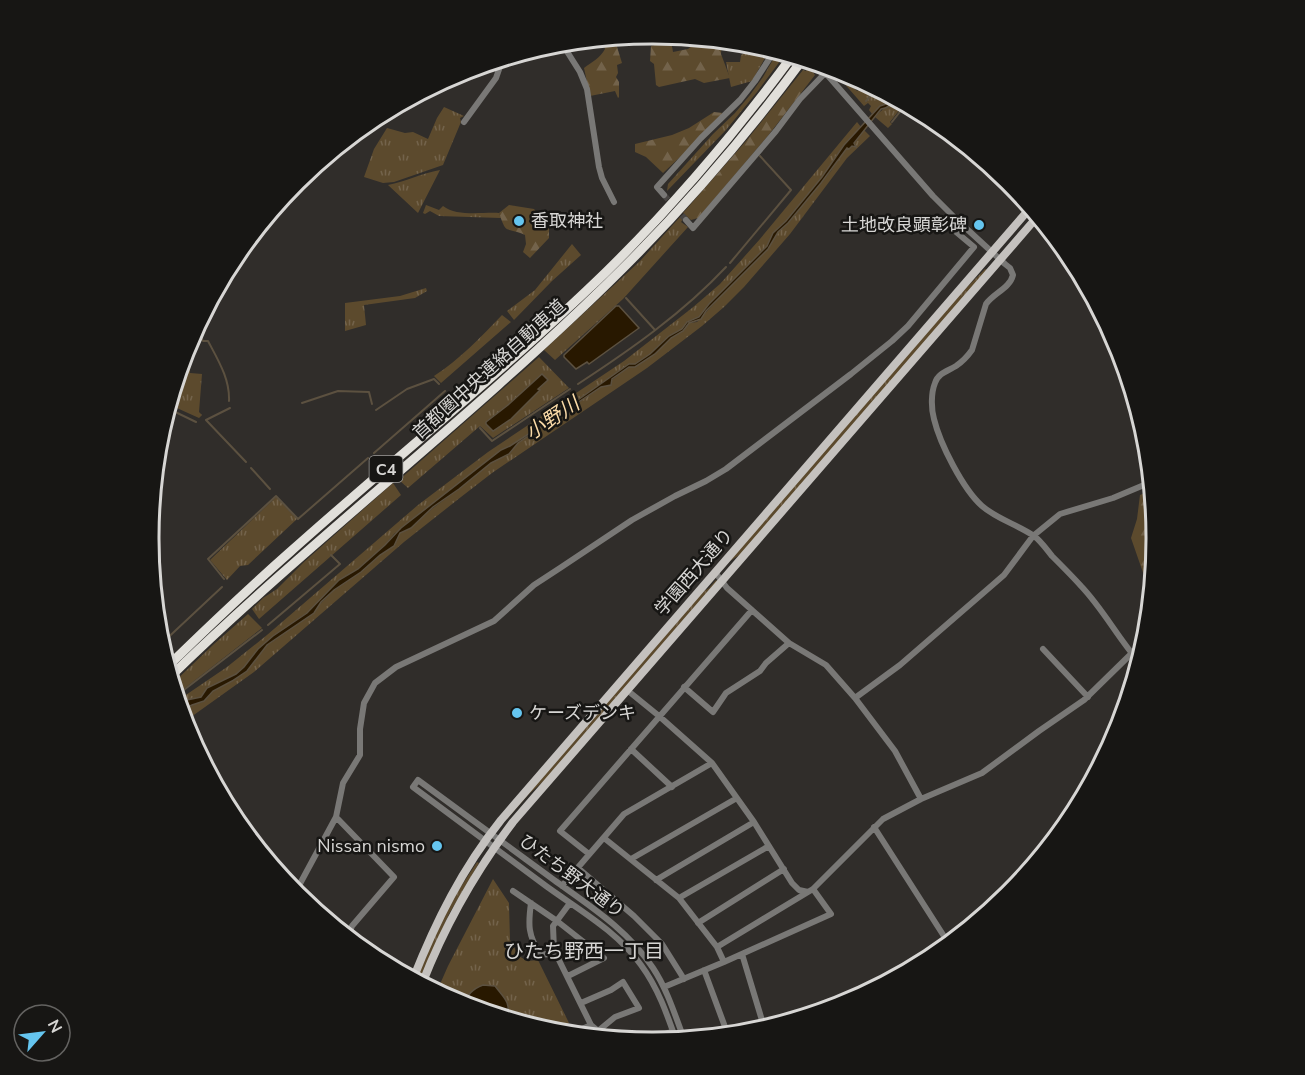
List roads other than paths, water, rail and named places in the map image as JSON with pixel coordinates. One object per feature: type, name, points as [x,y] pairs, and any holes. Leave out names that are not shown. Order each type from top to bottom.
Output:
[{"type":"highway","name":"首都圏中央連絡自動車道","points":[[174,660],[291,551],[493,377],[606,272],[665,211],[704,166],[787,62]]},
{"type":"highway","name":"首都圏中央連絡自動車道","points":[[177,671],[322,537],[489,394],[608,283],[711,174],[797,66]]},
{"type":"main road","name":"学園西大通り","points":[[416,971],[447,901],[484,841],[1025,214]]},
{"type":"main road","name":"学園西大通り","points":[[425,976],[457,906],[494,848],[527,806],[1032,222]]},
{"type":"street","points":[[567,51],[584,80],[599,167],[614,202]]},
{"type":"street","points":[[664,195],[657,187],[701,138],[740,100],[770,58]]},
{"type":"street","points":[[464,122],[496,78],[499,68]]},
{"type":"street","points":[[686,220],[693,228],[800,99],[824,75]]},
{"type":"street","points":[[717,947],[811,890],[883,819],[921,799],[982,773],[1088,697],[1132,653],[1083,588],[1033,536],[983,507],[972,495],[947,453],[937,430],[932,411],[934,384],[938,377],[968,356],[986,304],[990,298],[1011,282],[1013,275],[1010,268],[956,219],[904,165],[826,75]]},
{"type":"street","points":[[300,884],[336,817],[343,783],[360,755],[360,729],[364,702],[375,683],[396,667],[494,621],[551,573],[632,520],[706,482],[726,469],[852,374],[908,326],[974,247],[949,226],[956,219]]},
{"type":"street","points":[[855,698],[900,665],[1004,575],[1033,536],[1060,514],[1113,498],[1143,485]]},
{"type":"street","points":[[715,572],[727,588],[789,643],[826,665],[855,698],[895,751],[921,799]]},
{"type":"street","points":[[589,854],[560,831],[752,610]]},
{"type":"street","points":[[684,687],[713,712],[726,693],[760,671],[789,643]]},
{"type":"street","points":[[1043,649],[1088,697]]},
{"type":"street","points":[[627,690],[712,763],[798,890],[811,890]]},
{"type":"street","points":[[631,749],[672,787]]},
{"type":"street","points":[[562,886],[624,814],[712,763]]},
{"type":"street","name":"ひたち野大通り","points":[[673,1031],[657,990],[640,963],[612,933],[413,787],[418,780],[608,920],[628,938],[652,967],[664,987],[681,1030]]},
{"type":"street","points":[[631,859],[737,798]]},
{"type":"street","points":[[336,817],[394,877],[351,928]]},
{"type":"street","points":[[656,880],[754,822]]},
{"type":"street","points":[[874,827],[944,936]]},
{"type":"street","points":[[604,838],[679,898],[717,947],[724,962]]},
{"type":"street","points":[[679,898],[768,846]]},
{"type":"street","points":[[578,868],[634,916],[662,944],[684,979]]},
{"type":"street","points":[[698,923],[784,869]]},
{"type":"street","points":[[664,987],[831,914],[811,890]]},
{"type":"street","points":[[513,891],[557,921],[604,958],[568,976]]},
{"type":"street","points":[[531,903],[529,922],[532,941],[540,954],[557,955]]},
{"type":"street","points":[[570,903],[553,926],[554,950],[595,1028]]},
{"type":"street","points":[[742,954],[762,1019]]},
{"type":"street","points":[[704,970],[725,1026]]},
{"type":"street","points":[[581,1003],[623,982],[639,1008],[615,1017],[601,1028]]},
{"type":"street","points":[[586,1027],[591,1024]]},
{"type":"waterway","points":[[866,101],[872,94]]},
{"type":"waterway","points":[[892,122],[901,111]]},
{"type":"waterway","points":[[730,263],[791,190],[760,156]]},
{"type":"waterway","points":[[578,384],[655,330],[692,300],[726,267]]},
{"type":"waterway","points":[[626,298],[655,330]]},
{"type":"waterway","points":[[201,337],[203,341],[208,341],[223,370],[228,385],[229,401]]},
{"type":"waterway","points":[[376,410],[407,389],[434,379],[439,384]]},
{"type":"waterway","name":"小野川","points":[[480,428],[492,441],[570,389]]},
{"type":"waterway","points":[[302,403],[338,391],[369,392],[372,404]]},
{"type":"waterway","points":[[374,453],[445,391]]},
{"type":"waterway","points":[[230,408],[206,420],[246,462]]},
{"type":"waterway","points":[[175,412],[196,422]]},
{"type":"waterway","points":[[224,579],[208,559],[276,496],[298,519],[368,458]]},
{"type":"waterway","points":[[251,468],[270,489]]},
{"type":"waterway","points":[[268,625],[340,564],[331,555]]},
{"type":"waterway","points":[[169,637],[222,587]]},
{"type":"waterway","points":[[183,690],[262,630]]},
{"type":"tunnel","points":[[664,195],[686,220]]},
{"type":"place","name":"香取神社","points":[[519,221]]},
{"type":"place","name":"土地改良顕彰碑","points":[[979,225]]},
{"type":"place","name":"ケーズデンキ","points":[[517,713]]},
{"type":"place","name":"Nissan nismo","points":[[437,846]]},
{"type":"district","name":"ひたち野西一丁目","points":[[584,951]]}]
